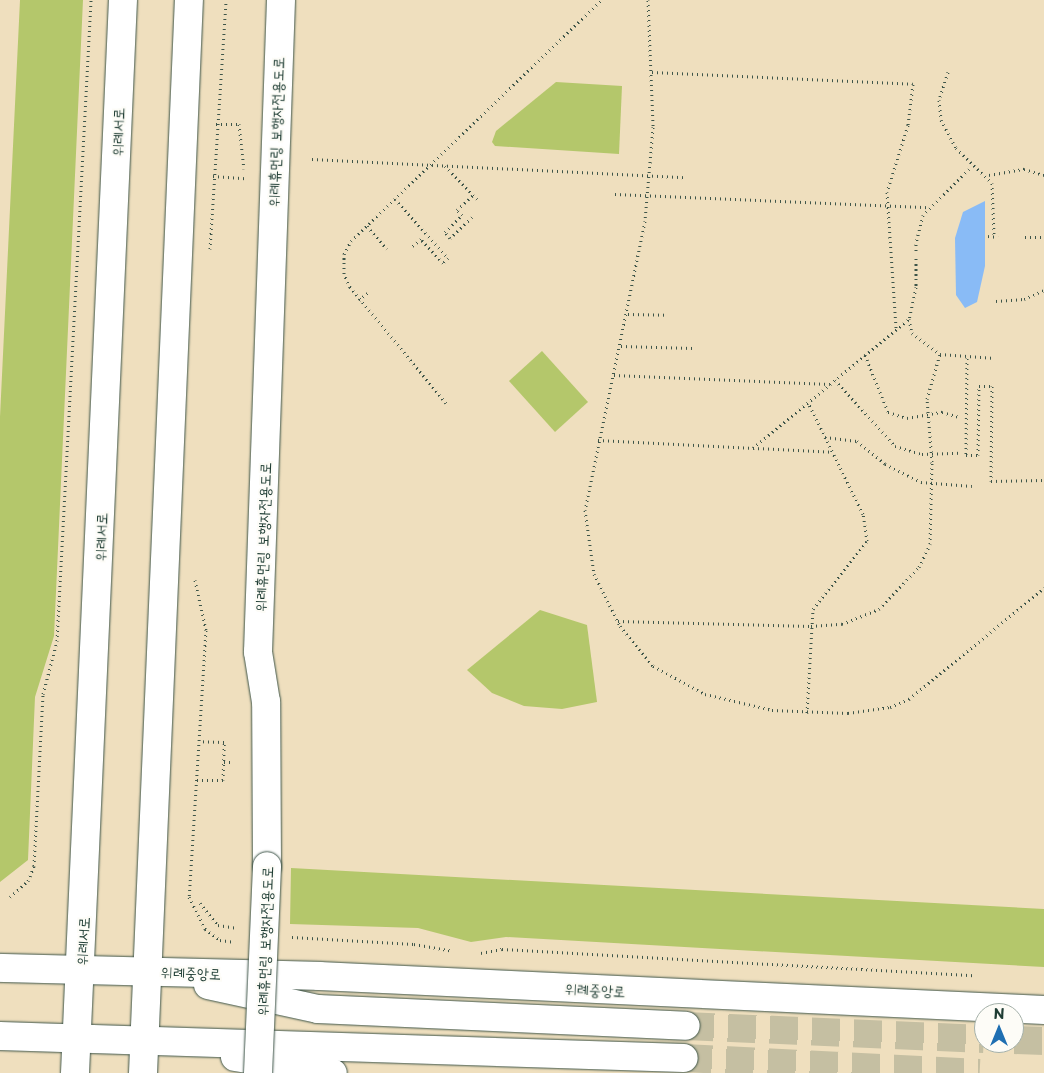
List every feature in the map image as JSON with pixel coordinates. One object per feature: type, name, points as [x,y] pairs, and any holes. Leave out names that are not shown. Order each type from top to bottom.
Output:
[{"type":"main road","name":"위례서로","points":[[75,1073],[123,0]]},
{"type":"main road","points":[[143,1073],[189,0]]},
{"type":"main road","name":"위례휴먼링 보행자전용도로","points":[[258,1073],[267,866],[266,702],[258,652],[281,0]]},
{"type":"main road","name":"위례중앙로","points":[[0,968],[147,971],[1044,1010]]},
{"type":"main road","name":"위례중앙로","points":[[147,971],[318,1009],[686,1026]]},
{"type":"main road","points":[[0,1036],[145,1039],[684,1058]]},
{"type":"main road","points":[[145,1039],[305,1072],[333,1073]]},
{"type":"path","points":[[10,897],[28,881],[34,866],[43,694],[57,641],[91,0]]},
{"type":"path","points":[[210,255],[213,176],[226,0]]},
{"type":"path","points":[[446,402],[359,300],[344,274],[344,254],[395,199],[601,0]]},
{"type":"path","points":[[648,0],[652,72],[648,196],[628,314],[586,487],[585,530],[594,574],[617,621],[634,647],[675,681],[737,703],[807,713],[848,713],[900,704],[1044,588]]},
{"type":"path","points":[[652,72],[913,84],[908,125],[890,170],[887,205],[896,329]]},
{"type":"path","points":[[948,72],[939,100],[941,120],[956,148],[992,183],[996,236],[988,236]]},
{"type":"path","points":[[312,159],[685,176]]},
{"type":"path","points":[[445,165],[477,200]]},
{"type":"path","points":[[969,169],[929,207],[918,229],[916,287],[910,319],[912,333],[940,354],[967,358],[995,358]]},
{"type":"path","points":[[989,174],[1024,169],[1044,175]]},
{"type":"path","points":[[213,176],[245,178]]},
{"type":"path","points":[[614,194],[929,207]]},
{"type":"path","points":[[472,217],[450,238],[445,232],[462,215],[457,210],[473,195]]},
{"type":"path","points":[[395,199],[448,258],[443,263],[421,238],[411,247]]},
{"type":"path","points":[[368,226],[387,249]]},
{"type":"path","points":[[1025,236],[1044,237]]},
{"type":"path","points":[[996,301],[1024,298],[1044,290]]},
{"type":"path","points":[[359,300],[369,292]]},
{"type":"path","points":[[628,314],[668,315]]},
{"type":"path","points":[[753,448],[910,319]]},
{"type":"path","points":[[621,346],[693,348]]},
{"type":"path","points":[[617,621],[811,626],[862,618],[901,588],[930,544],[933,484],[928,415],[940,354]]},
{"type":"path","points":[[865,355],[884,408],[907,418],[928,415],[960,417]]},
{"type":"path","points":[[967,358],[966,455],[978,455],[979,386],[992,386],[991,481],[1044,480]]},
{"type":"path","points":[[614,375],[830,384]]},
{"type":"path","points":[[835,380],[888,442],[906,451],[932,454],[960,453]]},
{"type":"path","points":[[807,713],[811,626],[815,605],[867,541],[863,514],[808,402]]},
{"type":"path","points":[[825,437],[851,439],[890,467],[933,484],[972,486]]},
{"type":"path","points":[[598,440],[832,452]]},
{"type":"path","points":[[195,569],[206,630],[189,897],[205,929]]},
{"type":"path","points":[[197,780],[223,780],[224,762],[224,742],[199,741]]},
{"type":"path","points":[[224,762],[234,762]]},
{"type":"path","points":[[200,903],[218,925],[248,930]]},
{"type":"path","points":[[286,936],[414,944],[462,953]]},
{"type":"path","points":[[471,955],[502,949],[985,976]]},
{"type":"green space","points":[[20,0],[83,0],[54,636],[35,697],[28,860],[0,882],[0,417]]},
{"type":"green space","points":[[556,82],[622,86],[619,154],[495,146],[492,142],[496,131]]},
{"type":"green space","points":[[542,351],[588,402],[555,432],[509,381]]},
{"type":"green space","points":[[540,610],[587,625],[597,702],[562,709],[524,706],[492,693],[467,670]]},
{"type":"green space","points":[[291,868],[1044,909],[1044,967],[506,937],[471,942],[418,928],[290,924]]},
{"type":"water","points":[[985,201],[985,266],[977,302],[965,308],[956,295],[955,238],[963,212]]},
{"type":"tunnel","points":[[686,1026],[974,1039]]},
{"type":"tunnel","points":[[1024,1040],[1044,1041]]},
{"type":"tunnel","points":[[684,1058],[980,1073]]}]
